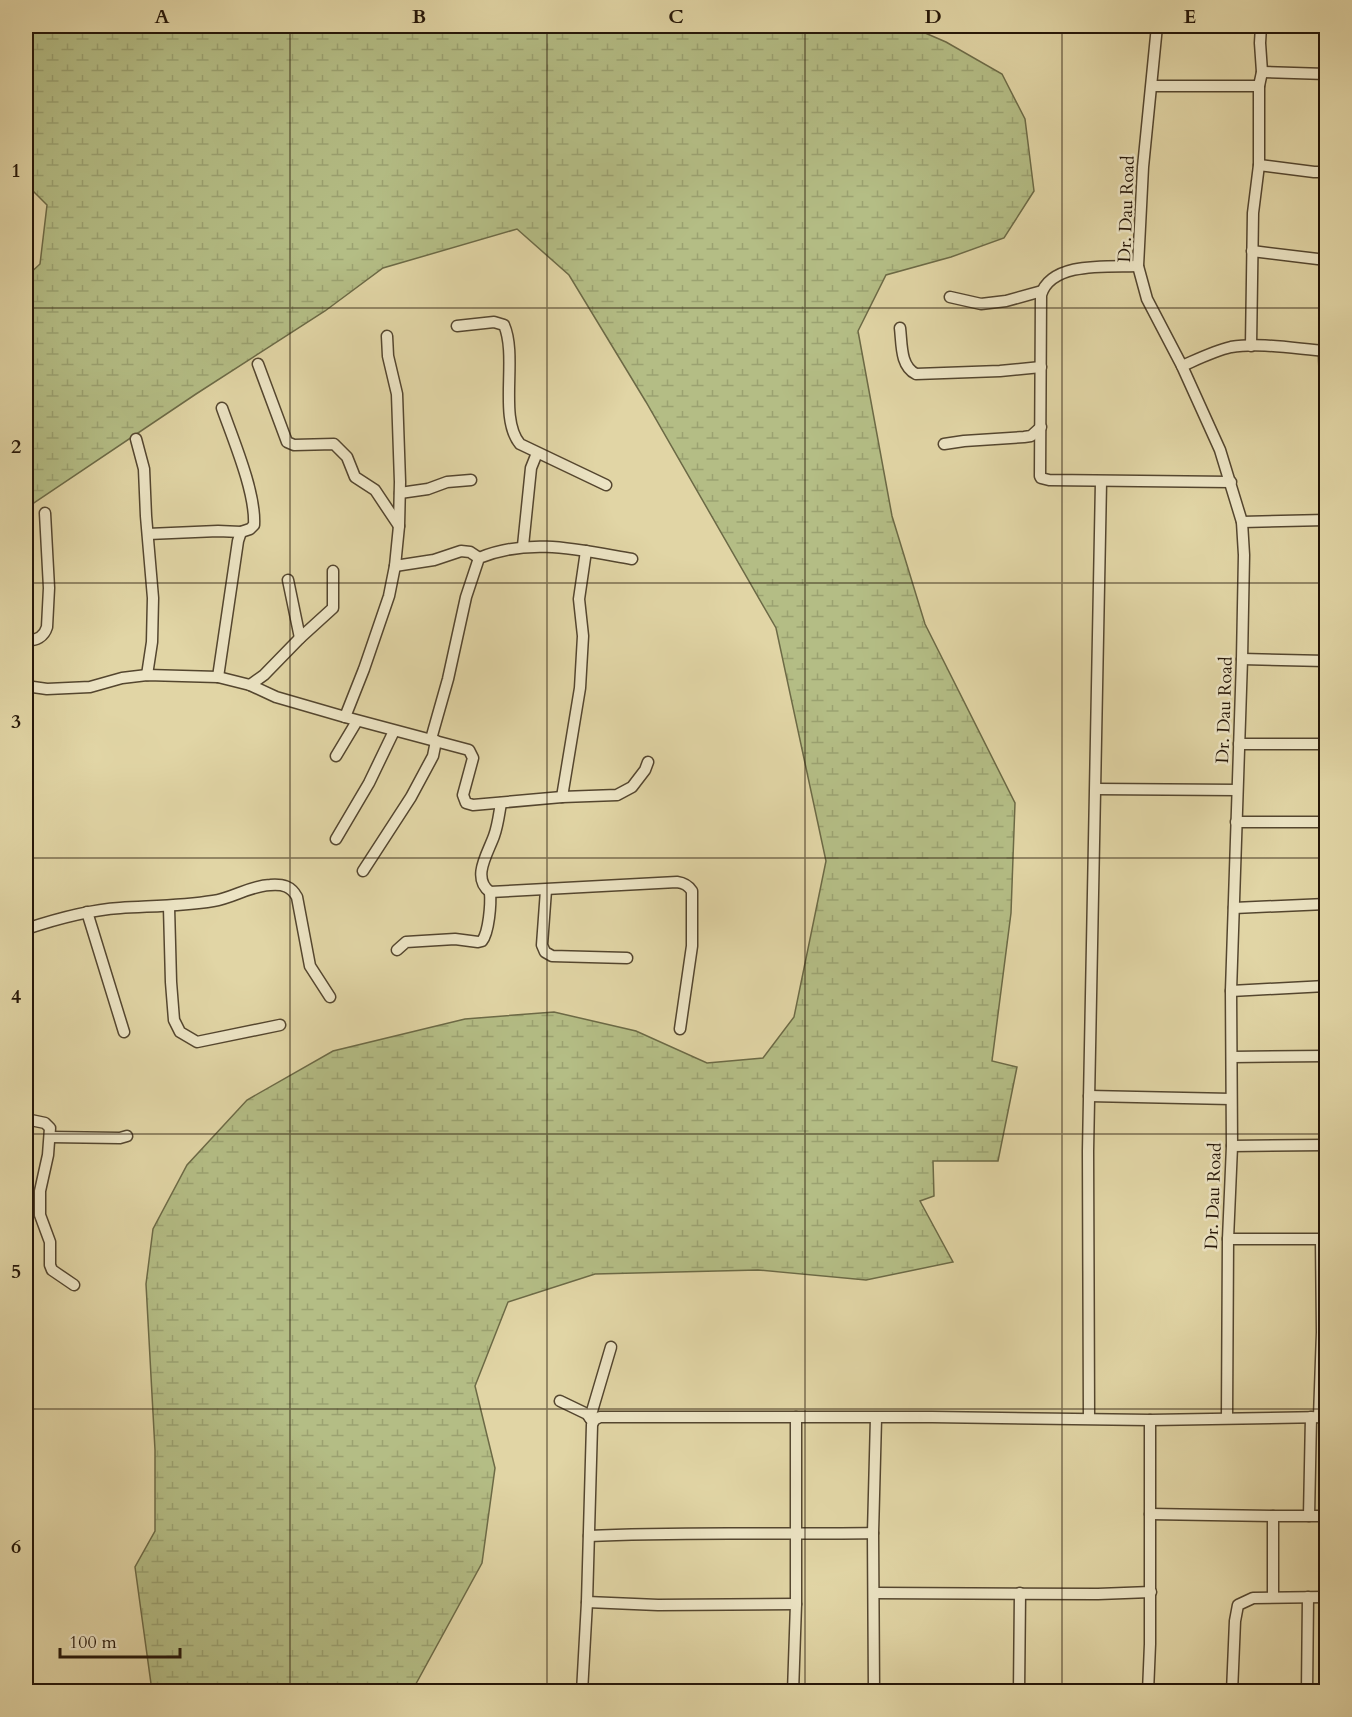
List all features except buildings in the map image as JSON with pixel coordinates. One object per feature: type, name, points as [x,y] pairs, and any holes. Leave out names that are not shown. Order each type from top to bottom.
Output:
[{"type":"street","name":"Dr. Dau Road","points":[[1157,26],[1140,206],[1138,266],[1147,299],[1206,417],[1231,482],[1242,522],[1244,555],[1231,991],[1232,1146],[1228,1239],[1227,1418]]},
{"type":"street","points":[[1251,346],[1253,213],[1259,165],[1259,86],[1262,72],[1261,26]]},
{"type":"street","points":[[1262,72],[1326,74]]},
{"type":"street","points":[[1152,86],[1259,86]]},
{"type":"street","points":[[1259,165],[1326,172]]},
{"type":"street","points":[[1252,251],[1326,260]]},
{"type":"street","points":[[1138,266],[1074,269],[1050,279],[1042,291],[1041,478],[1101,482],[1231,482]]},
{"type":"street","points":[[950,297],[981,304],[1006,301],[1042,291]]},
{"type":"street","points":[[457,326],[494,322],[504,325],[509,340],[512,431],[520,444],[606,485]]},
{"type":"street","points":[[900,328],[905,362],[916,374],[1041,367]]},
{"type":"street","points":[[345,717],[364,669],[388,596],[395,566],[400,493],[398,394],[388,356],[387,336]]},
{"type":"street","points":[[1182,366],[1220,350],[1251,346],[1325,351],[1326,410]]},
{"type":"street","points":[[258,364],[287,442],[294,445],[334,444],[347,457],[355,477],[375,490],[399,526]]},
{"type":"street","points":[[148,534],[241,532],[255,525],[254,507],[222,408]]},
{"type":"street","points":[[944,444],[1031,436],[1041,427]]},
{"type":"street","points":[[136,439],[144,469],[154,621],[147,675]]},
{"type":"street","points":[[523,546],[531,468],[537,453]]},
{"type":"street","points":[[400,493],[428,489],[447,482],[471,480]]},
{"type":"street","points":[[1089,1418],[1089,1096],[1101,482]]},
{"type":"street","points":[[26,640],[37,639],[46,632],[47,627],[49,588],[45,513]]},
{"type":"street","points":[[1242,522],[1326,520]]},
{"type":"street","points":[[218,677],[241,532]]},
{"type":"street","points":[[395,566],[434,560],[461,551],[470,552],[479,558],[523,546],[551,546],[632,559]]},
{"type":"street","points":[[562,797],[578,705],[583,636],[579,599],[586,551]]},
{"type":"street","points":[[363,871],[411,797],[433,756],[434,740],[466,597],[479,558]]},
{"type":"street","points":[[250,685],[264,675],[333,608],[333,571]]},
{"type":"street","points":[[288,580],[300,638]]},
{"type":"street","points":[[1242,659],[1326,661],[1326,631]]},
{"type":"street","points":[[26,686],[47,689],[90,687],[122,678],[147,675],[218,677],[250,685],[276,697],[357,721],[464,747],[472,753],[473,758],[463,795],[466,803],[501,803],[617,795],[625,792],[639,778],[648,762]]},
{"type":"street","points":[[336,756],[357,721]]},
{"type":"street","points":[[336,840],[369,783],[394,731]]},
{"type":"street","points":[[1239,744],[1326,744]]},
{"type":"street","points":[[1096,789],[1237,790]]},
{"type":"street","points":[[501,803],[495,833],[482,866],[483,886],[490,892],[677,882],[690,887],[692,891],[692,946],[680,1029]]},
{"type":"street","points":[[1236,822],[1326,822]]},
{"type":"street","points":[[26,929],[87,912],[119,908],[169,907],[231,897],[252,887],[285,885],[293,889],[297,897],[310,966],[330,997]]},
{"type":"street","points":[[546,890],[542,945],[545,952],[552,956],[627,958]]},
{"type":"street","points":[[398,950],[406,942],[422,940],[482,941],[486,933],[491,903],[490,892]]},
{"type":"street","points":[[1234,908],[1326,904]]},
{"type":"street","points":[[169,907],[172,1008],[175,1025],[180,1032],[197,1042],[280,1025]]},
{"type":"street","points":[[87,912],[124,1032]]},
{"type":"street","points":[[1231,991],[1326,986]]},
{"type":"street","points":[[1232,1057],[1326,1056]]},
{"type":"street","points":[[1089,1096],[1231,1099]]},
{"type":"street","points":[[26,1119],[48,1124],[50,1137],[40,1191],[40,1215],[50,1242],[52,1270],[74,1285]]},
{"type":"street","points":[[50,1137],[120,1138],[127,1136]]},
{"type":"street","points":[[1232,1146],[1326,1145]]},
{"type":"street","points":[[1228,1239],[1324,1239],[1324,1332],[1319,1417],[1309,1516]]},
{"type":"street","points":[[582,1692],[592,1420],[610,1347]]},
{"type":"street","points":[[560,1401],[578,1409],[592,1420]]},
{"type":"street","points":[[592,1420],[600,1417],[1150,1420],[1319,1417]]},
{"type":"street","points":[[793,1692],[796,1604],[796,1417]]},
{"type":"street","points":[[874,1692],[873,1533],[876,1418]]},
{"type":"street","points":[[1148,1692],[1150,1420]]},
{"type":"street","points":[[1150,1514],[1326,1516]]},
{"type":"street","points":[[1274,1516],[1274,1597]]},
{"type":"street","points":[[589,1536],[658,1532],[873,1533]]},
{"type":"street","points":[[875,1593],[1098,1594],[1150,1592]]},
{"type":"street","points":[[1019,1692],[1020,1593]]},
{"type":"street","points":[[1307,1692],[1308,1597]]},
{"type":"street","points":[[1232,1692],[1234,1621],[1238,1605],[1253,1598],[1326,1597]]},
{"type":"street","points":[[587,1602],[658,1605],[796,1604]]},
{"type":"green space","points":[[26,26],[909,26],[946,42],[1002,74],[1025,119],[1034,191],[1004,238],[951,257],[886,275],[858,331],[892,516],[925,624],[1015,803],[1011,913],[992,1061],[1017,1067],[998,1161],[933,1161],[934,1196],[920,1201],[953,1262],[866,1280],[758,1270],[595,1274],[508,1302],[475,1386],[495,1468],[482,1563],[412,1691],[152,1691],[135,1567],[155,1531],[155,1450],[146,1284],[153,1229],[187,1165],[247,1100],[333,1051],[465,1019],[554,1012],[636,1031],[707,1063],[763,1058],[794,1017],[826,861],[776,628],[646,402],[569,275],[517,229],[383,268],[325,311],[31,505],[32,540],[26,542],[26,277],[40,264],[47,205],[26,184]]}]
